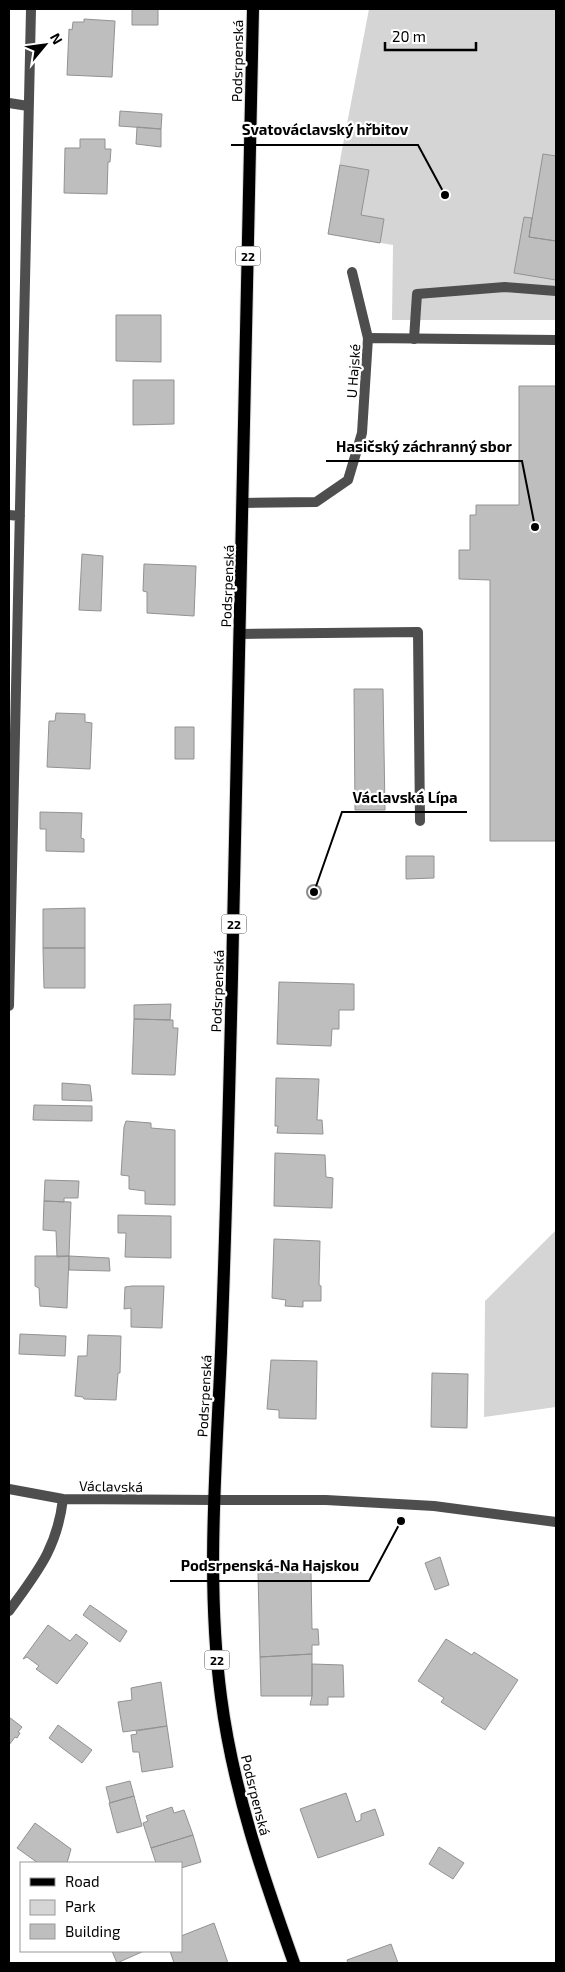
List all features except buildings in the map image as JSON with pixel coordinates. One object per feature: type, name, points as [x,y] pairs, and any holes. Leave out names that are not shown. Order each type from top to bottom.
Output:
[{"type":"main road","name":"Podsrpenská","points":[[253,9],[240,726],[223,1286],[214,1500],[213,1600],[221,1699],[232,1766],[260,1866],[294,1963]]},
{"type":"street","points":[[9,1006],[28,106],[32,9]]},
{"type":"street","points":[[9,104],[28,106]]},
{"type":"street","points":[[352,272],[368,338]]},
{"type":"street","points":[[414,339],[417,294],[505,287],[556,291]]},
{"type":"street","name":"U Hajské","points":[[244,503],[316,502],[348,480],[362,433],[368,338],[556,340]]},
{"type":"street","points":[[9,515],[20,516]]},
{"type":"street","points":[[241,634],[418,632],[420,822]]},
{"type":"street","name":"Václavská","points":[[9,1489],[62,1499],[326,1500],[434,1506],[556,1522]]},
{"type":"street","points":[[9,1611],[42,1565],[51,1548],[61,1517],[62,1499]]},
{"type":"green space","points":[[369,9],[556,9],[556,320],[392,320],[393,245],[328,234]]},
{"type":"green space","points":[[556,1230],[556,1407],[484,1417],[485,1301]]},
{"type":"place","name":"Svatováclavský hřbitov","points":[[445,195]]},
{"type":"place","name":"Hasičský záchranný sbor","points":[[535,527]]},
{"type":"place","name":"Václavská Lípa","points":[[314,892]]},
{"type":"place","name":"Podsrpenská-Na Hajskou","points":[[401,1521]]}]
